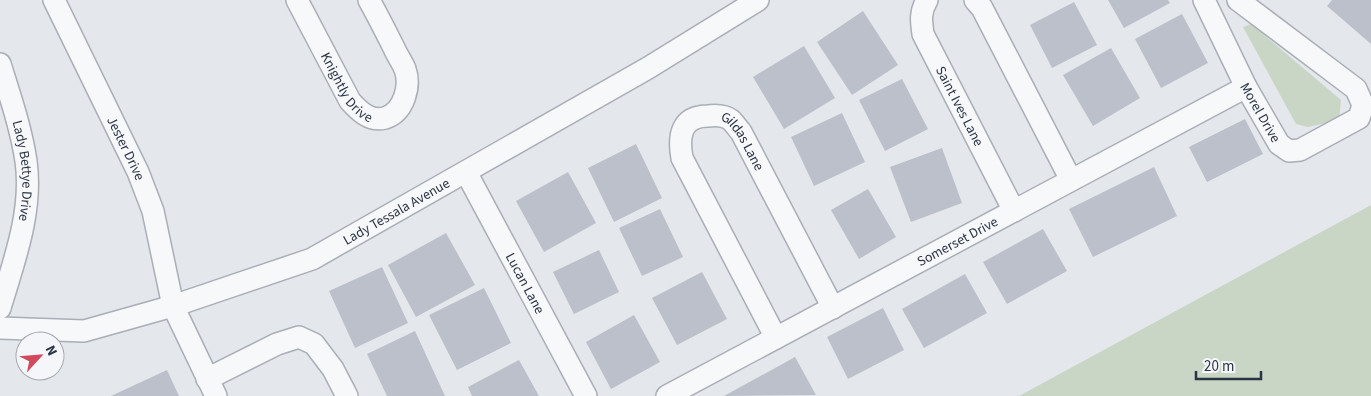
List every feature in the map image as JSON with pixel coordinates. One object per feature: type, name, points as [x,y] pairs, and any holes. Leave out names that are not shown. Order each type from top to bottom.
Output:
[{"type":"street","name":"Jester Drive","points":[[54,0],[138,172],[153,211],[172,306]]},
{"type":"street","name":"Knightly Drive","points":[[297,0],[350,101],[360,112],[380,119],[390,116],[400,107],[405,96],[407,84],[405,70],[369,0]]},
{"type":"street","name":"Lady Tessala Avenue","points":[[0,328],[84,331],[172,306],[312,259],[648,68],[758,0]]},
{"type":"street","name":"Saint Ives Lane","points":[[927,0],[922,9],[920,19],[923,34],[1014,211]]},
{"type":"street","points":[[975,0],[982,8],[1071,180]]},
{"type":"street","name":"Morel Drive","points":[[1204,0],[1246,87],[1279,144],[1289,151],[1300,150],[1359,118],[1363,105],[1356,89],[1238,0]]},
{"type":"street","name":"Lady Bettye Drive","points":[[0,64],[19,126],[26,163],[26,198],[21,240],[0,308]]},
{"type":"street","name":"Somerset Drive","points":[[667,396],[1246,87]]},
{"type":"street","name":"Gildas Lane","points":[[776,338],[682,158],[679,143],[681,133],[687,123],[701,116],[720,115],[730,120],[741,132],[833,308]]},
{"type":"street","name":"Lucan Lane","points":[[466,172],[586,396]]},
{"type":"street","points":[[172,306],[211,387],[277,344],[299,337],[314,344],[333,369],[347,396]]},
{"type":"green space","points":[[1251,24],[1341,100],[1339,120],[1308,127],[1296,124],[1243,27]]},
{"type":"green space","points":[[1371,205],[1371,396],[1019,396]]},
{"type":"building","points":[[1108,0],[1168,0],[1170,3],[1124,28]]},
{"type":"building","points":[[1332,0],[1371,0],[1371,44],[1327,6]]},
{"type":"building","points":[[1074,2],[1097,45],[1052,68],[1030,25]]},
{"type":"building","points":[[863,11],[898,65],[852,95],[817,42]]},
{"type":"building","points":[[1182,14],[1208,63],[1161,88],[1135,39]]},
{"type":"building","points":[[804,46],[835,98],[784,129],[753,77]]},
{"type":"building","points":[[1111,48],[1140,98],[1093,126],[1063,75]]},
{"type":"building","points":[[902,79],[928,129],[885,151],[859,100]]},
{"type":"building","points":[[842,113],[865,162],[814,186],[791,137]]},
{"type":"building","points":[[1245,119],[1263,154],[1207,182],[1189,147]]},
{"type":"building","points":[[636,144],[662,198],[614,222],[588,168]]},
{"type":"building","points":[[942,148],[962,203],[911,222],[890,167]]},
{"type":"building","points":[[1154,167],[1177,216],[1093,257],[1069,209]]},
{"type":"building","points":[[568,172],[596,223],[544,252],[516,201]]},
{"type":"building","points":[[868,189],[896,237],[859,259],[831,210]]},
{"type":"building","points":[[660,209],[683,257],[642,276],[619,228]]},
{"type":"building","points":[[1043,229],[1067,271],[1007,304],[983,262]]},
{"type":"building","points":[[446,233],[475,285],[416,317],[388,265]]},
{"type":"building","points":[[599,250],[619,292],[574,314],[553,272]]},
{"type":"building","points":[[382,267],[408,323],[355,348],[329,291]]},
{"type":"building","points":[[702,272],[727,319],[677,345],[652,298]]},
{"type":"building","points":[[965,274],[987,313],[924,348],[902,309]]},
{"type":"building","points":[[484,288],[511,343],[457,370],[429,315]]},
{"type":"building","points":[[883,308],[904,350],[848,379],[827,337]]},
{"type":"building","points":[[634,315],[660,362],[611,389],[586,342]]},
{"type":"building","points":[[415,331],[445,396],[387,396],[367,354]]},
{"type":"building","points":[[795,357],[816,395],[724,396]]},
{"type":"building","points":[[519,360],[539,396],[472,396],[468,387]]},
{"type":"building","points":[[167,370],[179,396],[111,396]]}]
